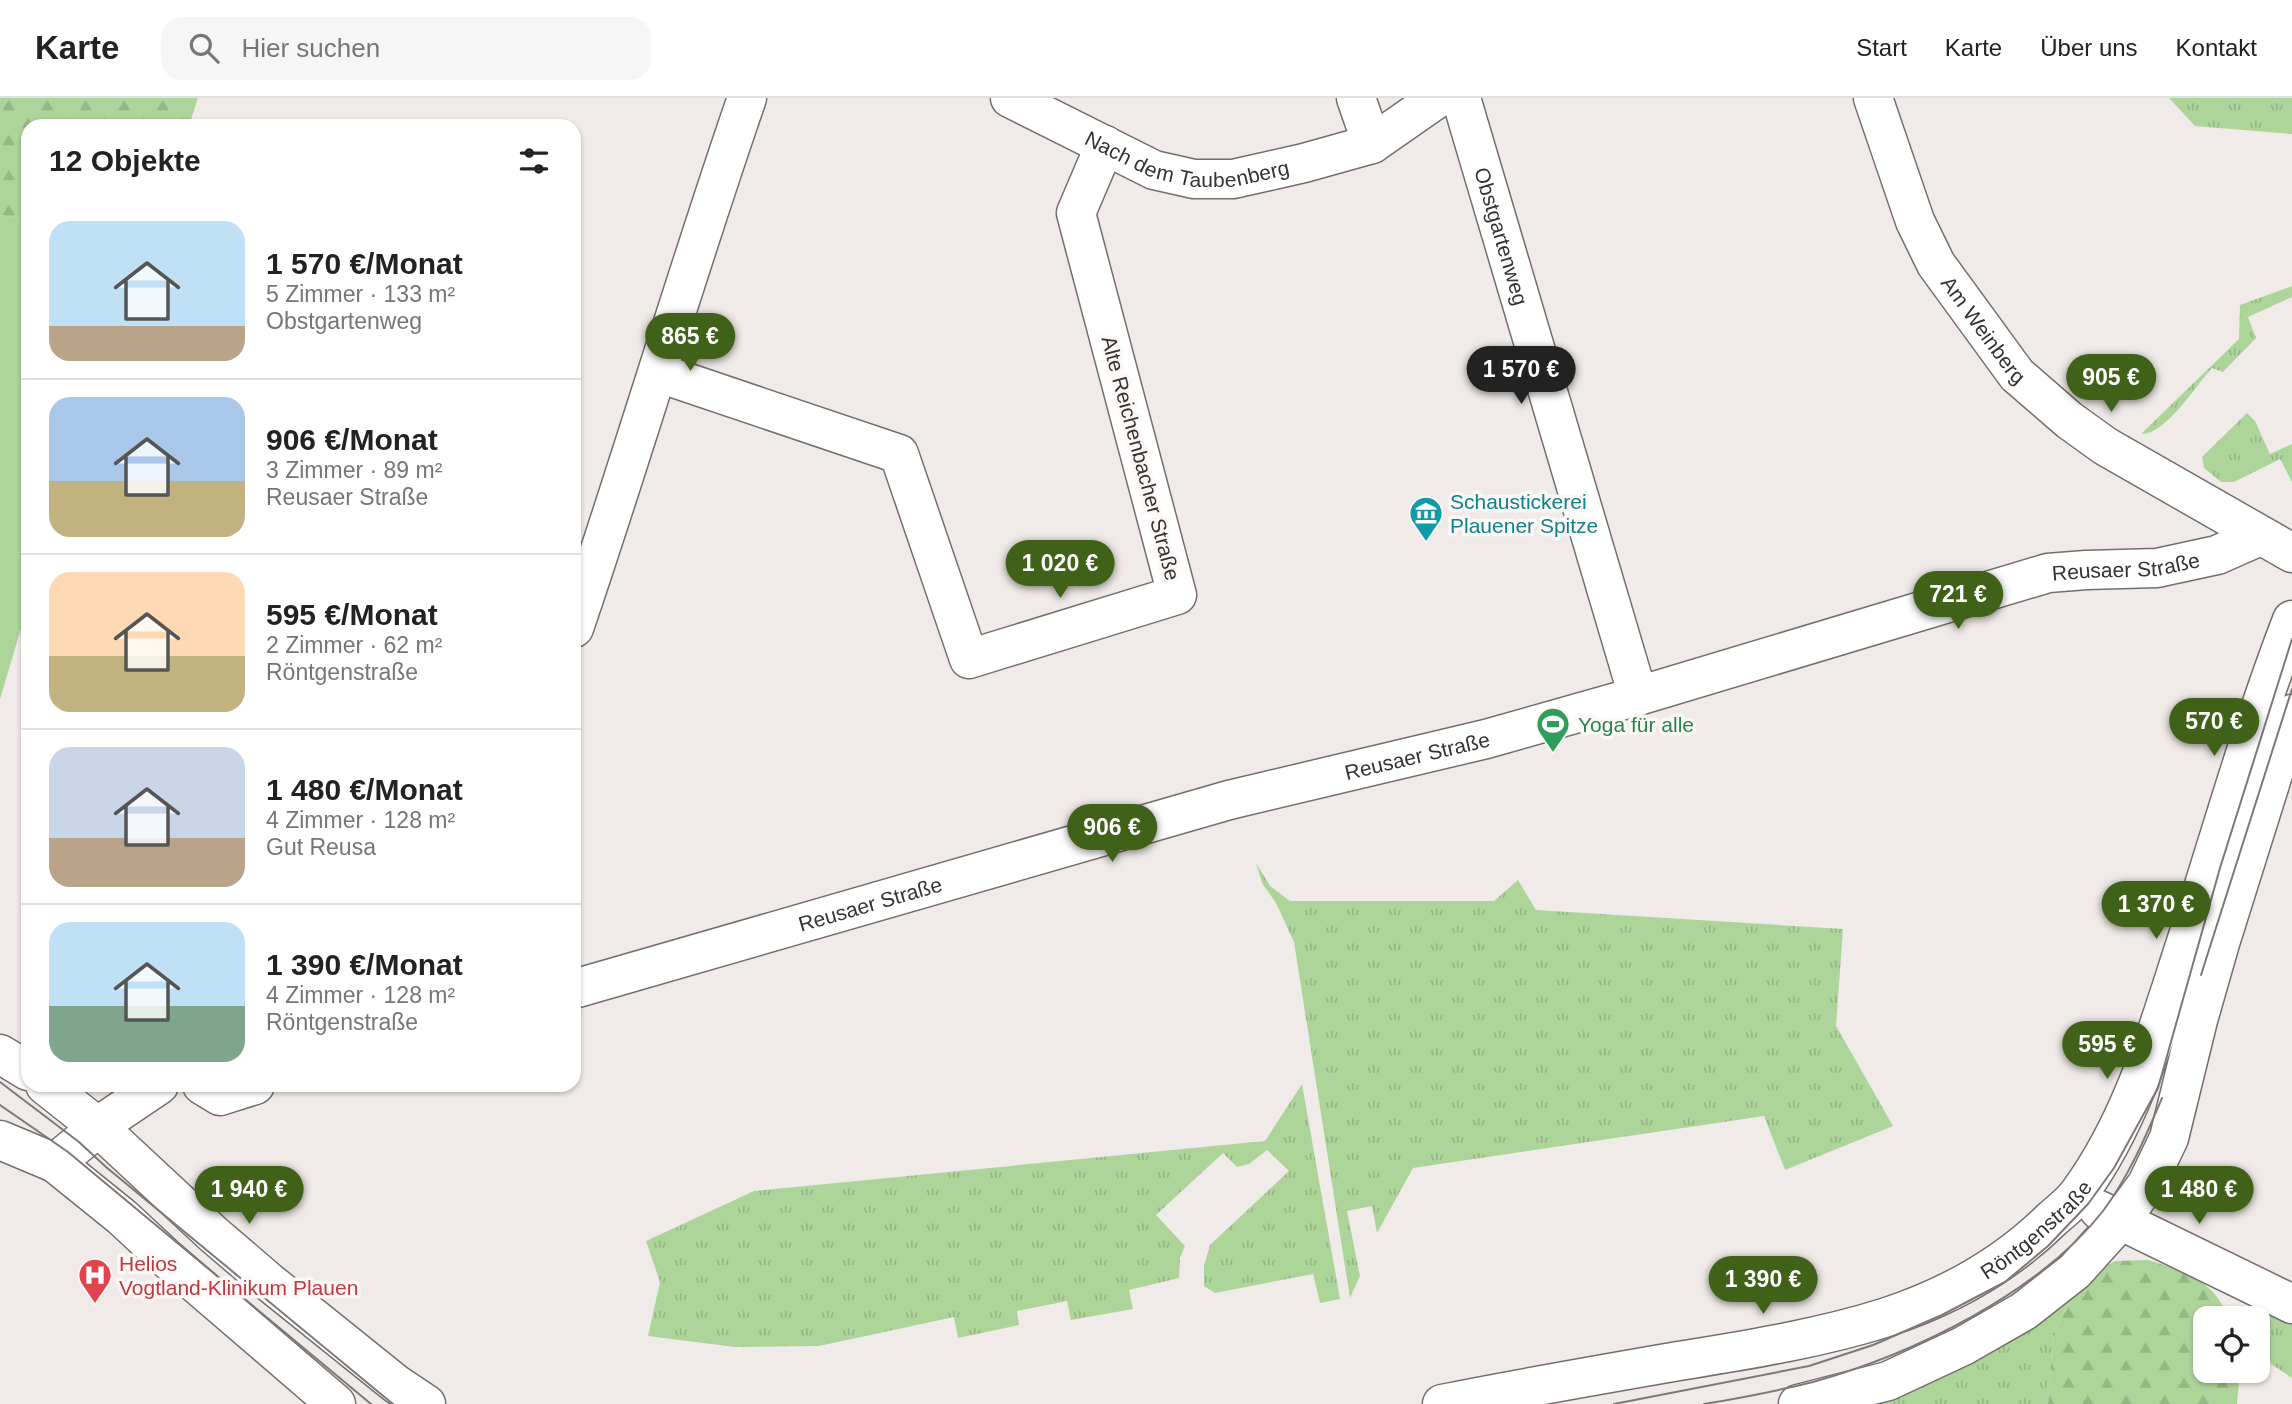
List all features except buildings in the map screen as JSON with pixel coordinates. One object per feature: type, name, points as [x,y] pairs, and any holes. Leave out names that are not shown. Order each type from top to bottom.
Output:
[{"type":"street","points":[[581,607],[747,98]]},
{"type":"street","name":"Nach dem Taubenberg","points":[[1010,98],[1154,170],[1194,179],[1233,179],[1372,144],[1438,98]]},
{"type":"street","points":[[1356,98],[1372,144]]},
{"type":"street","name":"Obstgartenweg","points":[[1461,98],[1638,696]]},
{"type":"street","name":"Am Weinberg","points":[[1873,98],[1915,221],[1936,264],[2017,375],[2069,421],[2105,446],[2276,545]]},
{"type":"street","name":"Alte Reichenbacher Straße","points":[[659,373],[899,454],[969,659],[1177,595],[1076,213],[1105,145]]},
{"type":"street","name":"Reusaer Straße","points":[[581,987],[1229,800],[1486,739],[2048,573],[2157,568],[2276,545]]},
{"type":"street","name":"Röntgenstraße","points":[[1442,1404],[1743,1350],[1884,1317],[1952,1290],[1994,1268],[2038,1233],[2077,1195],[2110,1145],[2138,1084],[2182,959],[2188,933],[2292,620]]},
{"type":"street","points":[[1798,1404],[1888,1381],[1964,1346],[2024,1311],[2065,1279],[2120,1221],[2147,1184],[2169,1138],[2213,969],[2292,714]]},
{"type":"street","points":[[0,1054],[21,1067]]},
{"type":"street","points":[[55,1092],[99,1127],[213,1234],[269,1282],[396,1384],[426,1404]]},
{"type":"street","points":[[55,1163],[99,1127],[149,1092]]},
{"type":"street","points":[[213,1092],[220,1096],[233,1092]]},
{"type":"street","points":[[0,1140],[55,1163],[122,1217],[165,1258],[337,1404]]},
{"type":"street","points":[[2077,1195],[2102,1212],[2292,1304]]},
{"type":"green space","points":[[0,98],[198,98],[191,119],[21,119],[21,219],[0,215]]},
{"type":"green space","points":[[2169,98],[2292,98],[2292,134],[2195,126]]},
{"type":"green space","points":[[0,215],[21,219],[21,628],[0,699]]},
{"type":"green space","points":[[2292,286],[2292,297],[2248,317],[2256,338],[2223,372],[2212,368],[2170,418],[2151,432],[2141,434],[2239,339],[2240,305]]},
{"type":"green space","points":[[2247,413],[2255,421],[2270,454],[2292,444],[2292,482],[2280,459],[2234,482],[2221,482],[2204,468],[2202,457]]},
{"type":"green space","points":[[1256,863],[1270,886],[1290,901],[1494,901],[1518,880],[1536,910],[1843,929],[1836,1026],[1893,1126],[1785,1170],[1764,1116],[1413,1168],[1377,1233],[1372,1206],[1347,1211],[1360,1276],[1350,1298],[1294,942],[1276,903],[1262,883]]},
{"type":"green space","points":[[1302,1084],[1340,1299],[1320,1303],[1313,1274],[1215,1293],[1204,1286],[1204,1266],[1210,1245],[1289,1171],[1267,1150],[1249,1164],[1237,1167],[1223,1153],[1156,1215],[1185,1246],[1180,1258],[1179,1278],[1129,1290],[1133,1309],[1071,1320],[1067,1301],[1017,1311],[1019,1325],[958,1338],[954,1317],[819,1346],[735,1347],[648,1336],[660,1282],[646,1241],[754,1191],[1265,1141]]},
{"type":"green space","points":[[2148,1260],[2173,1268],[2196,1279],[2215,1294],[2222,1306],[2193,1306],[2193,1383],[2239,1383],[2237,1404],[2048,1404],[2053,1333],[2080,1280],[2115,1261]]},
{"type":"green space","points":[[2080,1280],[2053,1333],[2048,1404],[1878,1404],[1911,1390]]},
{"type":"green space","points":[[2270,1313],[2292,1321],[2292,1378],[2271,1364]]},
{"type":"tram line","points":[[1614,1404],[1809,1366],[1873,1345],[1942,1315],[2005,1282],[2048,1246],[2088,1204],[2114,1168],[2158,1088],[2220,868],[2292,639]]},
{"type":"tram line","points":[[2201,975],[2292,689]]},
{"type":"tram line","points":[[0,1082],[79,1142],[393,1404]]},
{"type":"tram line","points":[[1704,1404],[1813,1382],[1852,1370],[1932,1337],[2009,1294],[2044,1269],[2076,1241],[2103,1211],[2129,1170],[2162,1098]]},
{"type":"tram line","points":[[0,1105],[68,1152],[371,1404]]},
{"type":"place","name":"Schaustickerei Plauener Spitze","points":[[1426,543]]},
{"type":"place","name":"Yoga für alle","points":[[1553,754]]},
{"type":"place","name":"Helios Vogtland-Klinikum Plauen","points":[[95,1305]]}]
